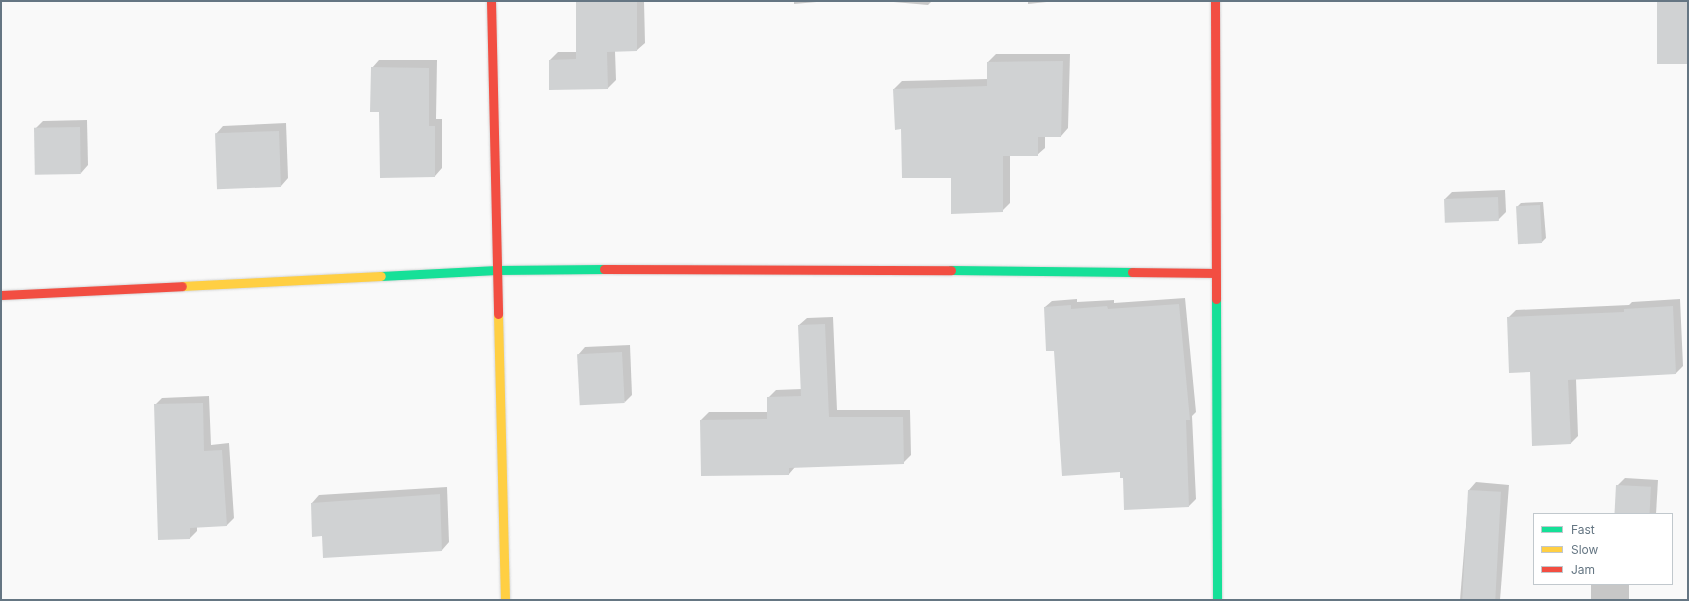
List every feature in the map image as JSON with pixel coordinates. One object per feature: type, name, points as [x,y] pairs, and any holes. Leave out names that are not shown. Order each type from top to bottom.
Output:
[{"type":"street","points":[[491,1],[505,600]]},
{"type":"street","points":[[1215,1],[1217,600]]},
{"type":"street","points":[[1,295],[497,270],[710,268],[1215,273]]},
{"type":"building","points":[[576,1],[637,1],[637,51],[607,52],[608,89],[549,90],[549,60],[576,59]]},
{"type":"building","points":[[1657,1],[1688,1],[1688,64],[1657,64]]},
{"type":"building","points":[[1063,61],[1061,137],[1038,137],[1038,156],[1003,156],[1003,212],[951,214],[951,178],[902,178],[901,129],[895,130],[893,89],[987,86],[987,62]]},
{"type":"building","points":[[371,67],[429,68],[429,126],[435,126],[435,177],[380,178],[379,112],[370,112]]},
{"type":"building","points":[[80,127],[81,174],[35,175],[34,128]]},
{"type":"building","points":[[279,131],[281,187],[217,189],[215,133]]},
{"type":"building","points":[[1498,197],[1499,221],[1445,223],[1444,199]]},
{"type":"building","points":[[1540,205],[1542,243],[1518,244],[1516,206]]},
{"type":"building","points":[[1179,304],[1190,420],[1186,420],[1189,507],[1124,510],[1123,478],[1120,478],[1120,472],[1062,476],[1054,351],[1046,351],[1044,307],[1071,305],[1071,309],[1107,306],[1108,309]]},
{"type":"building","points":[[1673,306],[1676,374],[1568,380],[1571,444],[1532,446],[1530,372],[1509,373],[1507,317],[1624,312],[1624,309]]},
{"type":"building","points":[[825,324],[829,417],[903,417],[904,464],[789,468],[789,475],[701,476],[700,420],[767,419],[767,397],[801,396],[798,325]]},
{"type":"building","points":[[622,352],[625,403],[580,405],[577,354]]},
{"type":"building","points":[[203,403],[204,451],[222,450],[227,526],[190,528],[190,539],[158,540],[154,404]]},
{"type":"building","points":[[1616,485],[1651,487],[1650,513],[1615,513]]},
{"type":"building","points":[[1468,490],[1501,492],[1495,600],[1462,600]]},
{"type":"building","points":[[440,494],[442,551],[323,558],[322,536],[312,537],[311,503]]},
{"type":"traffic: fast","points":[[381,276],[497,270],[604,269]]},
{"type":"traffic: fast","points":[[951,270],[1132,272]]},
{"type":"traffic: fast","points":[[1216,299],[1217,600]]},
{"type":"traffic: slow","points":[[182,286],[381,276]]},
{"type":"traffic: slow","points":[[498,314],[505,600]]},
{"type":"traffic: jam","points":[[491,1],[498,314]]},
{"type":"traffic: jam","points":[[1215,1],[1216,299]]},
{"type":"traffic: jam","points":[[604,269],[951,270]]},
{"type":"traffic: jam","points":[[1132,272],[1215,273]]},
{"type":"traffic: jam","points":[[1,295],[182,286]]}]
